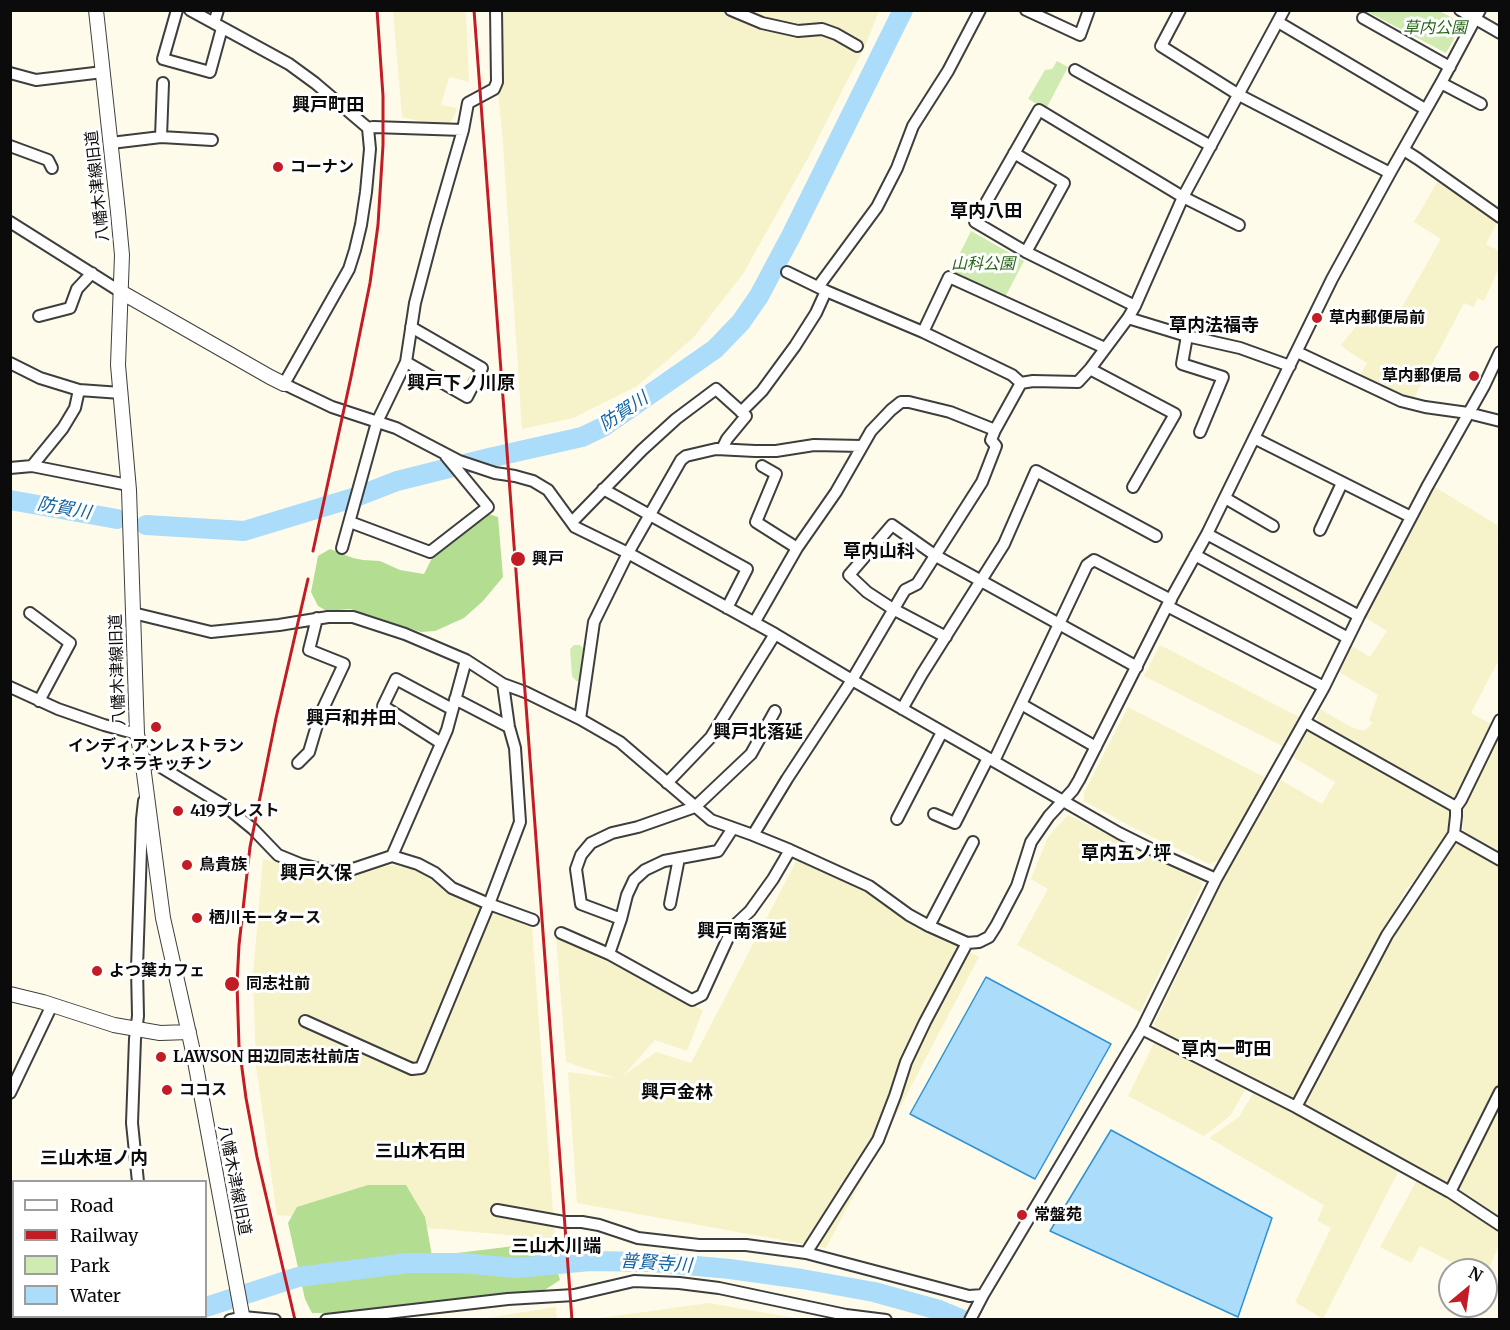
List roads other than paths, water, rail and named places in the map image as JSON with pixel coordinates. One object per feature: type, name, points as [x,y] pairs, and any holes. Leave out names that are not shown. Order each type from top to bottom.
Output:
[{"type":"street","name":"八幡木津線旧道","points":[[96,10],[122,255],[118,365],[128,485],[137,734],[163,918],[189,1032],[236,1280],[240,1317]]},
{"type":"street","points":[[177,10],[164,59],[210,72],[218,26],[218,10]]},
{"type":"street","points":[[190,10],[289,64],[315,83],[368,129],[370,149],[362,225],[352,260],[284,384]]},
{"type":"street","points":[[342,548],[377,422],[406,362],[415,303],[463,130],[468,103],[494,89],[497,82],[496,10]]},
{"type":"street","points":[[730,10],[762,23],[798,31],[822,30],[836,34],[857,46]]},
{"type":"street","points":[[741,412],[762,391],[816,314],[822,289],[877,207],[897,168],[913,126],[948,71],[980,10]]},
{"type":"street","points":[[1026,10],[1080,35],[1089,10]]},
{"type":"street","points":[[1180,10],[1161,46],[1239,95],[1389,173]]},
{"type":"street","points":[[1021,383],[1078,382],[1128,318],[1183,197],[1284,10]]},
{"type":"street","points":[[1460,10],[1478,15],[1500,33]]},
{"type":"street","points":[[133,613],[212,632],[279,625],[328,616],[353,617],[405,634],[466,660],[503,684],[580,718],[620,742],[711,820],[790,850],[869,886],[909,915],[967,943],[979,942],[989,936],[996,926],[1017,885],[1031,842],[1079,780],[1169,603],[1207,534],[1332,279],[1478,15]]},
{"type":"street","points":[[1363,18],[1450,67]]},
{"type":"street","points":[[1278,22],[1425,110]]},
{"type":"street","points":[[1075,70],[1211,146]]},
{"type":"street","points":[[10,74],[36,80],[103,72]]},
{"type":"street","points":[[161,137],[164,83]]},
{"type":"street","points":[[1442,83],[1481,105]]},
{"type":"street","points":[[1135,306],[1026,252],[975,222],[1039,110],[1183,197],[1239,225]]},
{"type":"street","points":[[368,129],[373,127],[463,130]]},
{"type":"street","points":[[111,143],[161,137],[212,140]]},
{"type":"street","points":[[10,146],[48,160],[52,168]]},
{"type":"street","points":[[1404,150],[1500,217]]},
{"type":"street","points":[[1014,153],[1064,183],[1026,252]]},
{"type":"street","points":[[10,222],[122,292],[284,384],[333,407],[396,428],[479,469],[533,481],[548,490],[575,526],[775,634],[1119,834],[1216,879]]},
{"type":"street","points":[[787,272],[923,332],[1012,375],[1021,383]]},
{"type":"street","points":[[39,316],[70,308],[77,289],[92,273]]},
{"type":"street","points":[[923,332],[950,277],[1105,348]]},
{"type":"street","points":[[1128,318],[1187,336],[1240,348],[1290,366]]},
{"type":"street","points":[[406,362],[467,397],[482,368],[411,327]]},
{"type":"street","points":[[1187,336],[1182,364],[1223,377],[1200,432]]},
{"type":"street","points":[[1297,352],[1401,401],[1500,421]]},
{"type":"street","points":[[970,1320],[1142,1029],[1216,879],[1324,687],[1411,517],[1484,386],[1500,352]]},
{"type":"street","points":[[10,363],[40,378],[80,390],[121,393]]},
{"type":"street","points":[[1090,369],[1174,414],[1133,487]]},
{"type":"street","points":[[753,835],[852,680],[905,590],[917,584],[982,482],[996,446],[991,440],[1021,383]]},
{"type":"street","points":[[572,522],[642,450],[676,419],[716,389],[746,416],[722,449]]},
{"type":"street","points":[[32,466],[63,428],[75,408],[80,390]]},
{"type":"street","points":[[754,623],[797,548],[836,492],[862,446],[891,410],[901,402],[909,402],[950,412],[995,430]]},
{"type":"street","points":[[1254,438],[1411,517]]},
{"type":"street","points":[[580,718],[594,622],[628,553],[681,460],[686,456],[716,449],[755,452],[814,445],[862,446]]},
{"type":"street","points":[[350,522],[430,552],[437,547],[488,507],[443,453]]},
{"type":"street","points":[[10,468],[32,466],[128,485]]},
{"type":"street","points":[[762,466],[776,474],[756,522],[797,548]]},
{"type":"street","points":[[902,708],[1004,544],[1036,471],[1156,536]]},
{"type":"street","points":[[1320,530],[1342,483]]},
{"type":"street","points":[[603,489],[747,569],[727,608]]},
{"type":"street","points":[[1225,498],[1273,526]]},
{"type":"street","points":[[946,637],[893,609],[867,592],[849,575],[892,525],[936,556],[1137,667]]},
{"type":"street","points":[[1207,534],[1359,616]]},
{"type":"street","points":[[1195,555],[1348,638]]},
{"type":"street","points":[[934,814],[955,824],[1021,704],[1087,565],[1094,560],[1324,687]]},
{"type":"street","points":[[30,613],[70,643],[39,701]]},
{"type":"street","points":[[298,763],[309,752],[320,715],[344,664],[309,650],[316,618]]},
{"type":"street","points":[[666,783],[711,737],[775,634]]},
{"type":"street","points":[[392,856],[447,730],[466,660]]},
{"type":"street","points":[[441,743],[383,706],[396,679],[509,728]]},
{"type":"street","points":[[305,1022],[412,1069],[421,1068],[489,904],[520,822],[515,748],[509,728],[503,684]]},
{"type":"street","points":[[11,690],[105,725],[137,734]]},
{"type":"street","points":[[1021,704],[1096,747]]},
{"type":"street","points":[[621,919],[581,904],[576,869],[580,855],[591,843],[612,833],[638,827],[695,807],[751,754],[774,711]]},
{"type":"street","points":[[1296,1107],[1387,935],[1454,834],[1456,807],[1500,720]]},
{"type":"street","points":[[1305,722],[1456,807]]},
{"type":"street","points":[[897,819],[942,732]]},
{"type":"street","points":[[142,758],[151,761],[225,806],[253,829],[278,855],[300,864],[332,872],[353,869],[392,856],[418,864],[435,873],[452,888],[533,920]]},
{"type":"street","points":[[138,1180],[132,1123],[137,1030],[142,819],[146,792]]},
{"type":"street","points":[[609,954],[627,895],[634,880],[645,870],[664,861],[718,851],[733,828]]},
{"type":"street","points":[[1454,834],[1500,860]]},
{"type":"street","points":[[930,926],[973,842]]},
{"type":"street","points":[[561,933],[609,954],[692,1000],[702,995],[733,927],[750,911],[790,850]]},
{"type":"street","points":[[670,904],[679,858]]},
{"type":"street","points":[[806,1253],[878,1140],[906,1062],[967,943]]},
{"type":"street","points":[[10,994],[137,1030],[160,1033],[189,1032]]},
{"type":"street","points":[[10,1093],[52,1005]]},
{"type":"street","points":[[1142,1029],[1296,1107],[1450,1192],[1500,1225]]},
{"type":"street","points":[[1450,1192],[1500,1092]]},
{"type":"street","points":[[497,1210],[564,1222],[599,1225],[638,1238],[699,1245],[746,1245],[806,1253],[980,1300]]},
{"type":"street","points":[[326,1320],[508,1299],[574,1295],[634,1281],[719,1288],[846,1315],[886,1320]]},
{"type":"street","points":[[240,1317],[275,1320]]},
{"type":"water","points":[[986,977],[1111,1044],[1035,1179],[910,1114]]},
{"type":"water","points":[[1111,1130],[1272,1218],[1238,1317],[1050,1231]]},
{"type":"waterway","name":"防賀川","points":[[146,525],[244,531],[356,497],[397,481],[582,437],[603,427],[715,349],[741,322],[759,296],[791,236],[903,10]]},
{"type":"waterway","name":"防賀川","points":[[10,500],[117,519]]},
{"type":"waterway","name":"普賢寺川","points":[[207,1307],[298,1277],[408,1263],[461,1263],[517,1268],[590,1261],[653,1262],[730,1269],[874,1292],[939,1310],[963,1320]]},
{"type":"waterway","name":"普賢寺川","points":[[169,1320],[174,1318]]},
{"type":"railway","points":[[313,551],[370,283],[378,225],[383,145],[383,96],[377,10]]},
{"type":"railway","points":[[474,10],[572,1320]]},
{"type":"railway","points":[[295,1320],[257,1157],[246,1098],[239,1046],[237,984],[250,847],[276,718],[308,579]]},
{"type":"place","name":"コーナン","points":[[278,167]]},
{"type":"place","name":"草内郵便局前","points":[[1317,318]]},
{"type":"place","name":"草内郵便局","points":[[1474,376]]},
{"type":"place","name":"興戸","points":[[518,559]]},
{"type":"place","name":"インディアンレストラン ソネラキッチン","points":[[156,727]]},
{"type":"place","name":"419プレスト","points":[[178,811]]},
{"type":"place","name":"鳥貴族","points":[[187,865]]},
{"type":"place","name":"栖川モータース","points":[[197,918]]},
{"type":"place","name":"よつ葉カフェ","points":[[97,971]]},
{"type":"place","name":"同志社前","points":[[232,984]]},
{"type":"place","name":"LAWSON 田辺同志社前店","points":[[161,1057]]},
{"type":"place","name":"ココス","points":[[167,1090]]},
{"type":"place","name":"常盤苑","points":[[1022,1215]]},
{"type":"district","name":"興戸町田","points":[[328,106]]},
{"type":"district","name":"草内八田","points":[[986,212]]},
{"type":"district","name":"草内法福寺","points":[[1214,326]]},
{"type":"district","name":"興戸下ノ川原","points":[[461,384]]},
{"type":"district","name":"草内山科","points":[[879,552]]},
{"type":"district","name":"興戸和井田","points":[[351,719]]},
{"type":"district","name":"興戸北落延","points":[[758,733]]},
{"type":"district","name":"草内五ノ坪","points":[[1126,854]]},
{"type":"district","name":"興戸久保","points":[[316,874]]},
{"type":"district","name":"興戸南落延","points":[[742,932]]},
{"type":"district","name":"草内一町田","points":[[1226,1050]]},
{"type":"district","name":"興戸金林","points":[[677,1093]]},
{"type":"district","name":"三山木石田","points":[[420,1152]]},
{"type":"district","name":"三山木垣ノ内","points":[[94,1159]]},
{"type":"district","name":"三山木川端","points":[[556,1247]]},
{"type":"park label","name":"草内公園","points":[[1435,28]]},
{"type":"park label","name":"山科公園","points":[[983,264]]}]
